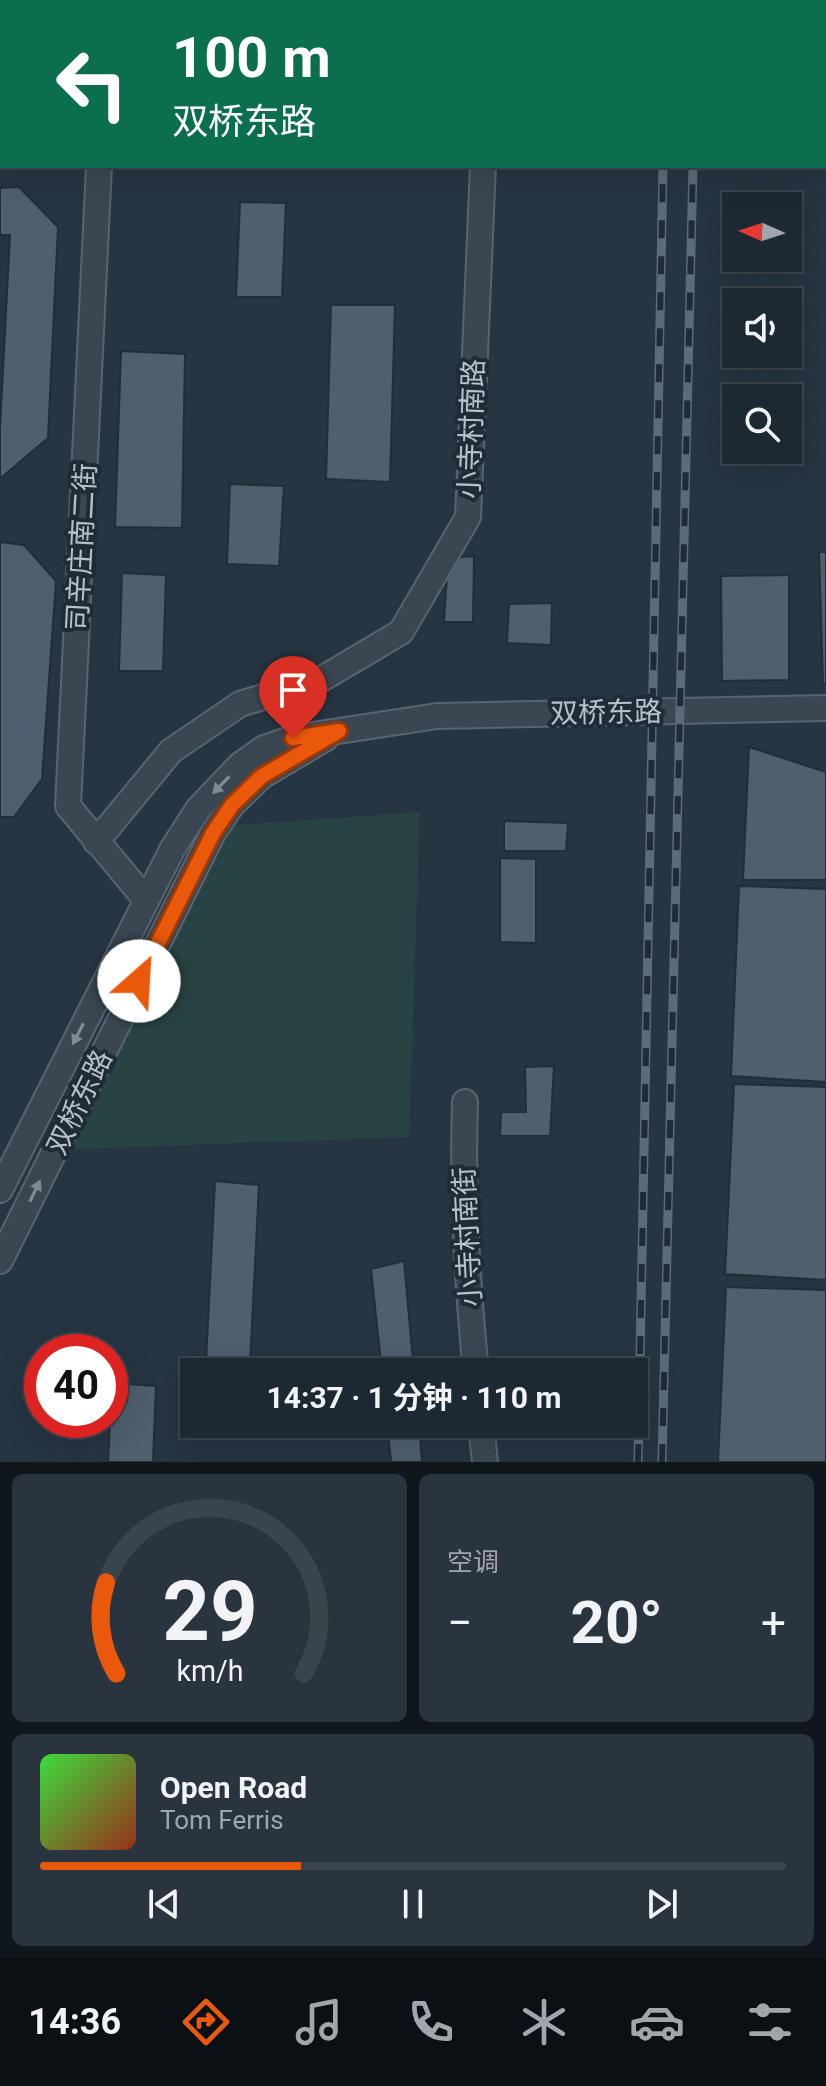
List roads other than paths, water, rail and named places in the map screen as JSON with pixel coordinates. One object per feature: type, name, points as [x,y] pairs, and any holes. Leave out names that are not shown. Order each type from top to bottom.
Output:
[{"type":"street","name":"司辛庄南二街","points":[[99,168],[68,806],[146,900]]},
{"type":"street","name":"小寺村南路","points":[[96,842],[171,751],[240,704],[320,680],[401,632],[468,517],[483,168]]},
{"type":"street","name":"双桥东路","points":[[0,1190],[173,848],[198,809],[240,765],[264,748],[293,738],[437,716],[826,708]]},
{"type":"street","name":"双桥东路","points":[[0,1261],[213,833],[232,805],[262,776],[339,731]]},
{"type":"street","name":"小寺村南街","points":[[465,1102],[463,1178],[475,1358]]},
{"type":"street","points":[[482,1438],[485,1462]]},
{"type":"railway","points":[[638,1462],[663,168]]},
{"type":"railway","points":[[662,1462],[693,168]]}]
